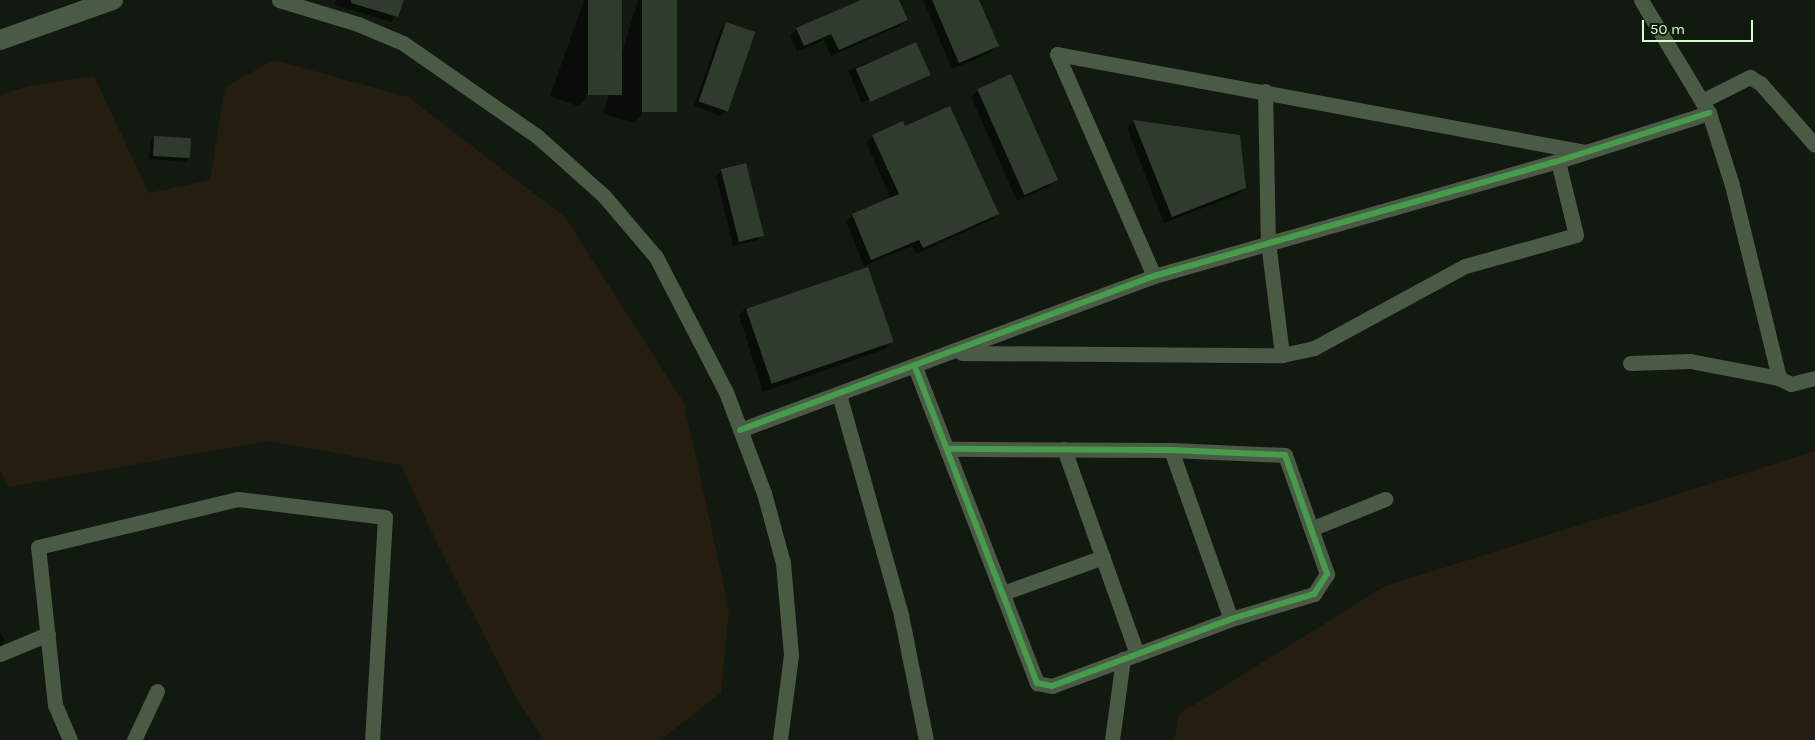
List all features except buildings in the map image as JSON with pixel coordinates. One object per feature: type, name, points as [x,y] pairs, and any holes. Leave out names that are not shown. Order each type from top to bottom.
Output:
[{"type":"street","points":[[0,40],[113,0]]},
{"type":"street","points":[[279,0],[358,24],[404,43],[537,136],[604,196],[656,257],[689,316],[740,430],[764,493],[783,563],[791,655],[780,740]]},
{"type":"street","points":[[1641,0],[1706,107],[1732,185],[1780,378]]},
{"type":"street","points":[[1154,276],[1057,54],[1587,152]]},
{"type":"street","points":[[740,430],[953,353],[1154,276],[1587,152],[1706,107],[1750,76],[1761,84],[1815,145]]},
{"type":"street","points":[[1265,91],[1268,242],[1282,355]]},
{"type":"street","points":[[953,353],[1282,355],[1314,348],[1465,266],[1576,235],[1558,161]]},
{"type":"street","points":[[1630,363],[1690,361],[1780,378],[1791,384],[1815,378]]},
{"type":"street","points":[[915,367],[1037,683],[1052,686],[1231,619],[1314,594],[1327,574],[1313,528],[1285,455],[1170,450],[948,449]]},
{"type":"street","points":[[839,394],[900,615],[926,740]]},
{"type":"street","points":[[1064,449],[1103,558],[1130,656],[1112,740]]},
{"type":"street","points":[[1170,450],[1231,619]]},
{"type":"street","points":[[70,740],[55,705],[38,548],[238,498],[385,517],[372,740]]},
{"type":"street","points":[[1313,528],[1385,498]]},
{"type":"street","points":[[1003,593],[1103,558]]},
{"type":"street","points":[[0,654],[48,634]]},
{"type":"street","points":[[134,740],[157,691]]},
{"type":"shaded area","points":[[274,60],[408,97],[565,217],[684,403],[729,609],[721,693],[660,740],[544,740],[517,700],[435,539],[401,465],[268,441],[8,487],[0,469],[0,95],[28,86],[94,76],[149,193],[210,180],[225,87]]},
{"type":"shaded area","points":[[1815,451],[1815,740],[1174,740],[1179,714],[1385,586]]},
{"type":"cycle path","points":[[740,430],[1154,276],[1555,162],[1709,113]]},
{"type":"cycle path","points":[[915,367],[1037,683],[1052,686],[1231,619],[1314,594],[1327,574],[1285,455],[1171,450],[948,449]]}]
